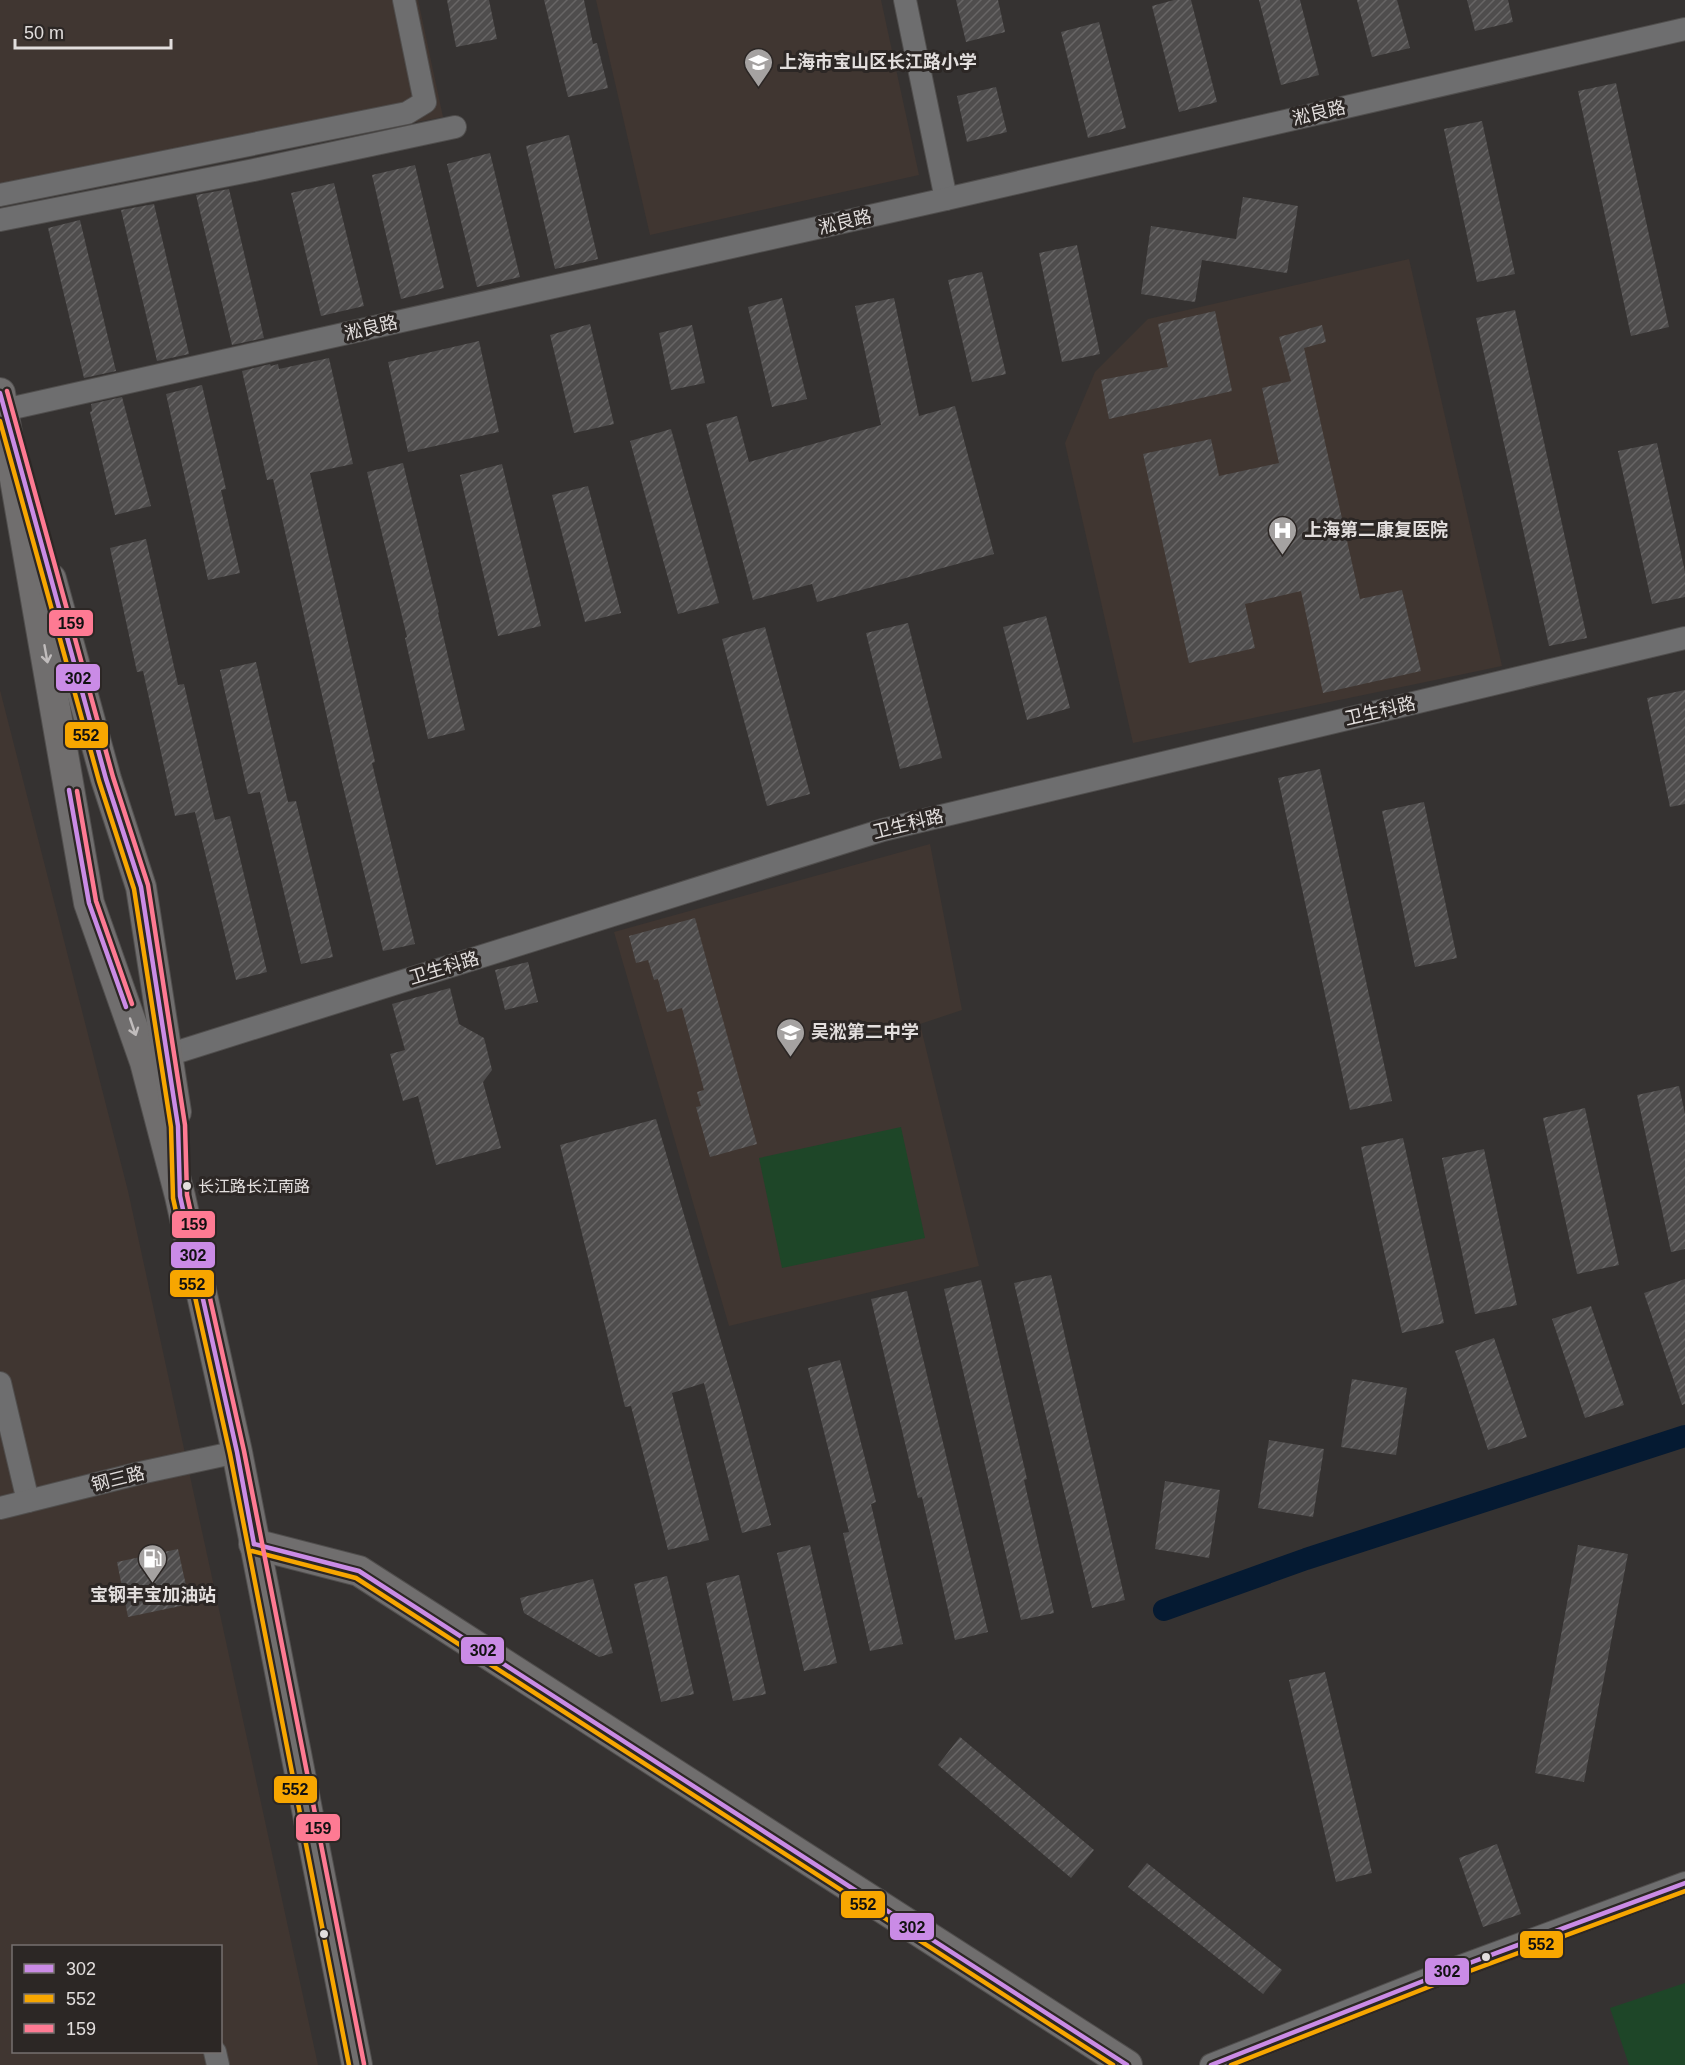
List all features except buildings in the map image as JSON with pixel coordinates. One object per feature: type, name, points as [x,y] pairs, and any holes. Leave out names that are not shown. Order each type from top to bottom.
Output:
[{"type":"main road","points":[[2,402],[106,779],[141,887],[156,1059]]},
{"type":"main road","points":[[2,402],[89,903],[156,1059],[178,1126],[180,1196],[237,1452],[357,2065]]},
{"type":"main road","points":[[254,1544],[359,1571],[1127,2065]]},
{"type":"street","points":[[0,195],[407,113],[425,102],[404,0]]},
{"type":"street","points":[[905,0],[946,199]]},
{"type":"street","name":"淞良路","points":[[2,402],[946,199],[1685,29]]},
{"type":"street","points":[[0,220],[254,170],[455,127]]},
{"type":"street","name":"卫生科路","points":[[156,1059],[883,830],[1685,638]]},
{"type":"street","points":[[0,1383],[28,1501]]},
{"type":"street","name":"钢三路","points":[[0,1508],[140,1473],[237,1452]]},
{"type":"street","points":[[1211,2065],[1456,1968],[1685,1883]]},
{"type":"shaded area","points":[[0,0],[418,0],[443,117],[0,201]]},
{"type":"shaded area","name":"上海市宝山区长江路小学","points":[[596,0],[881,0],[919,175],[650,235]]},
{"type":"shaded area","name":"上海第二康复医院","points":[[1409,259],[1502,666],[1133,743],[1065,443],[1095,372],[1148,319]]},
{"type":"shaded area","points":[[0,690],[128,1191],[318,2065],[0,2065]]},
{"type":"shaded area","name":"吴淞第二中学","points":[[930,844],[962,1010],[920,1024],[979,1266],[729,1326],[614,932]]},
{"type":"green space","points":[[901,1127],[925,1238],[782,1268],[759,1158]]},
{"type":"green space","points":[[1685,1983],[1685,2065],[1629,2065],[1610,2008]]},
{"type":"waterway","points":[[1164,1610],[1306,1559],[1685,1436]]},
{"type":"transit line","name":"159","points":[[7,391],[113,777],[148,885],[185,1125],[187,1195],[244,1451],[364,2064]]},
{"type":"transit line","name":"302","points":[[0,393],[106,779],[141,887],[178,1126],[180,1196],[237,1452],[254,1544]]},
{"type":"transit line","name":"552","points":[[0,421],[99,781],[134,889],[171,1127],[173,1198],[230,1454],[349,2065]]},
{"type":"transit line","name":"302","points":[[69,790],[89,903],[126,1007]]},
{"type":"transit line","name":"159","points":[[77,791],[96,901],[132,1004]]},
{"type":"transit line","name":"302","points":[[254,1544],[359,1571],[1127,2065]]},
{"type":"transit line","name":"552","points":[[252,1551],[356,1578],[1113,2065]]},
{"type":"transit line","name":"302","points":[[1211,2065],[1456,1968],[1685,1883]]},
{"type":"transit line","name":"552","points":[[1231,2065],[1459,1975],[1685,1891]]},
{"type":"place","name":"上海市宝山区长江路小学","points":[[758,88]]},
{"type":"place","name":"上海第二康复医院","points":[[1283,556]]},
{"type":"place","name":"吴淞第二中学","points":[[790,1058]]},
{"type":"place","name":"长江路长江南路","points":[[187,1186]]},
{"type":"place","name":"宝钢丰宝加油站","points":[[153,1584]]}]
